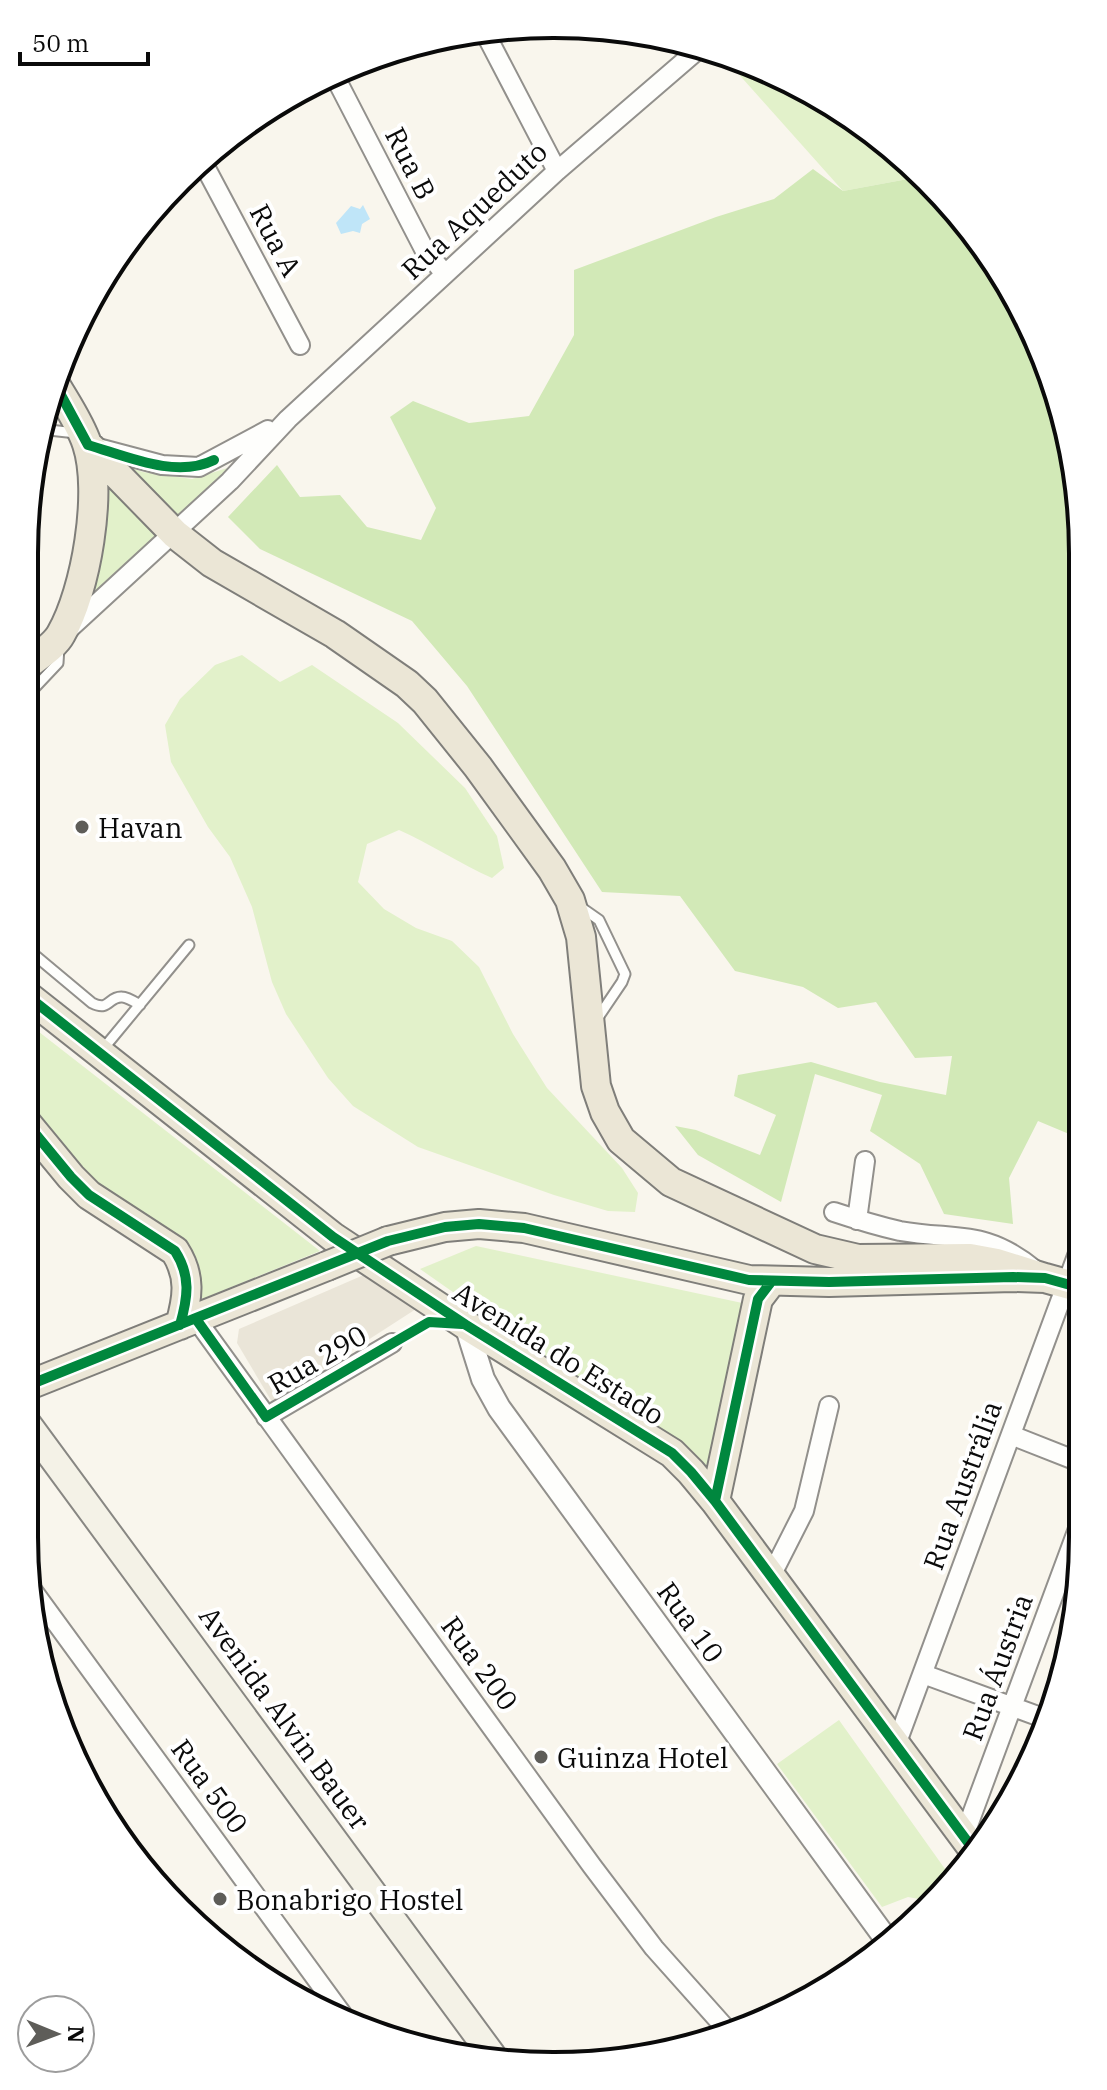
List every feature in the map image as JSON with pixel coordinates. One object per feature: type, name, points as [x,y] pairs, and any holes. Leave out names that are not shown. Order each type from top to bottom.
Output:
[{"type":"main road","points":[[62,397],[85,439],[175,534],[212,563],[375,660],[425,701],[515,815],[570,900],[581,937],[596,1086],[605,1112],[621,1140],[671,1182],[815,1249],[858,1259],[970,1258],[1064,1283]]},
{"type":"main road","points":[[38,656],[60,638],[86,563],[92,497],[85,439]]},
{"type":"main road","name":"Avenida do Estado","points":[[38,1004],[333,1237],[466,1325],[672,1453],[715,1501],[968,1842]]},
{"type":"main road","points":[[38,1137],[89,1195],[175,1251],[183,1264],[187,1280],[188,1322]]},
{"type":"main road","points":[[38,1381],[388,1241],[445,1227],[479,1224],[524,1228],[718,1275],[771,1282],[1013,1277],[1064,1283]]},
{"type":"main road","points":[[715,1501],[758,1299],[771,1282]]},
{"type":"main road","name":"Avenida Alvin Bauer","points":[[38,1438],[487,2048]]},
{"type":"street","points":[[490,42],[557,171]]},
{"type":"street","name":"Rua Aqueduto","points":[[60,638],[175,534],[288,419],[445,274],[557,171],[690,57]]},
{"type":"street","name":"Rua B","points":[[339,85],[424,249],[445,274]]},
{"type":"street","name":"Rua A","points":[[208,172],[300,345]]},
{"type":"street","name":"Rua Aqueduto","points":[[85,439],[162,465],[199,467],[288,419]]},
{"type":"street","points":[[857,1220],[865,1161]]},
{"type":"street","points":[[834,1212],[902,1231],[953,1235],[989,1243],[1013,1252],[1064,1283]]},
{"type":"street","name":"Rua Austrália","points":[[896,1745],[1064,1283]]},
{"type":"street","name":"Rua 200","points":[[188,1322],[266,1417],[654,1948],[722,2024]]},
{"type":"street","name":"Rua 10","points":[[466,1325],[483,1379],[499,1408],[882,1933]]},
{"type":"street","name":"Rua 290","points":[[266,1417],[392,1343]]},
{"type":"street","points":[[771,1576],[804,1511],[829,1406]]},
{"type":"street","points":[[1011,1435],[1069,1458]]},
{"type":"street","name":"Rua Áustria","points":[[968,1842],[1012,1707],[1068,1555]]},
{"type":"street","name":"Rua 500","points":[[42,1603],[334,2003]]},
{"type":"street","points":[[923,1674],[1037,1716]]},
{"type":"lane","points":[[53,432],[85,439]]},
{"type":"lane","points":[[38,684],[58,663],[60,638]]},
{"type":"lane","points":[[570,900],[599,920],[625,974],[590,1027]]},
{"type":"lane","points":[[101,1052],[189,945]]},
{"type":"lane","points":[[38,958],[100,1007],[124,996],[140,1005]]},
{"type":"green space","points":[[736,71],[781,91],[840,125],[907,179],[843,191]]},
{"type":"green space","points":[[813,169],[843,191],[907,179],[962,240],[1000,296],[1030,356],[1059,453],[1065,486],[1069,554],[1069,1134],[1038,1121],[1009,1178],[1013,1224],[944,1214],[920,1164],[870,1131],[882,1095],[815,1074],[781,1202],[698,1155],[675,1126],[696,1130],[760,1155],[776,1115],[734,1096],[738,1075],[811,1062],[880,1082],[946,1095],[952,1056],[915,1058],[876,1002],[838,1008],[803,987],[735,971],[680,896],[602,892],[467,686],[412,621],[260,549],[228,517],[277,465],[300,497],[340,495],[367,527],[421,540],[436,508],[390,417],[413,401],[469,423],[529,416],[574,335],[574,270],[716,217],[774,199]]},
{"type":"green space","points":[[109,461],[143,472],[192,479],[237,465],[173,523]]},
{"type":"green space","points":[[100,469],[162,536],[88,602]]},
{"type":"green space","points":[[242,655],[280,682],[312,665],[398,723],[465,788],[497,836],[504,868],[492,878],[399,830],[367,844],[358,882],[384,909],[416,928],[452,941],[479,967],[513,1034],[547,1088],[622,1168],[638,1193],[635,1212],[608,1211],[554,1195],[418,1147],[353,1106],[328,1078],[286,1014],[272,982],[252,907],[230,857],[208,827],[171,762],[165,725],[180,699],[215,665]]},
{"type":"green space","points":[[38,1031],[320,1251],[202,1299],[193,1263],[123,1209],[85,1172],[38,1113]]},
{"type":"green space","points":[[476,1246],[747,1304],[713,1474],[420,1269]]},
{"type":"green space","points":[[839,1720],[946,1870],[920,1899],[908,1897],[882,1907],[777,1764]]},
{"type":"shaded area","points":[[366,1274],[416,1309],[272,1402],[237,1343],[239,1329]]},
{"type":"water","points":[[363,205],[370,219],[362,224],[360,233],[341,234],[336,223],[351,206],[360,209]]},
{"type":"cycle path","points":[[62,398],[88,445],[167,467],[199,465],[214,460]]},
{"type":"cycle path","points":[[38,1004],[333,1237],[466,1325],[672,1453],[715,1501],[968,1842]]},
{"type":"cycle path","points":[[38,1137],[89,1195],[175,1251],[186,1278],[185,1305],[180,1325]]},
{"type":"cycle path","points":[[38,1381],[388,1241],[445,1227],[479,1224],[524,1228],[749,1280],[829,1282],[1013,1277],[1045,1278],[1069,1285]]},
{"type":"cycle path","points":[[715,1501],[758,1299],[771,1282]]},
{"type":"cycle path","points":[[196,1319],[266,1417],[429,1322],[462,1324]]},
{"type":"place","name":"Havan","points":[[82,827]]},
{"type":"place","name":"Guinza Hotel","points":[[541,1757]]},
{"type":"place","name":"Bonabrigo Hostel","points":[[220,1899]]}]
